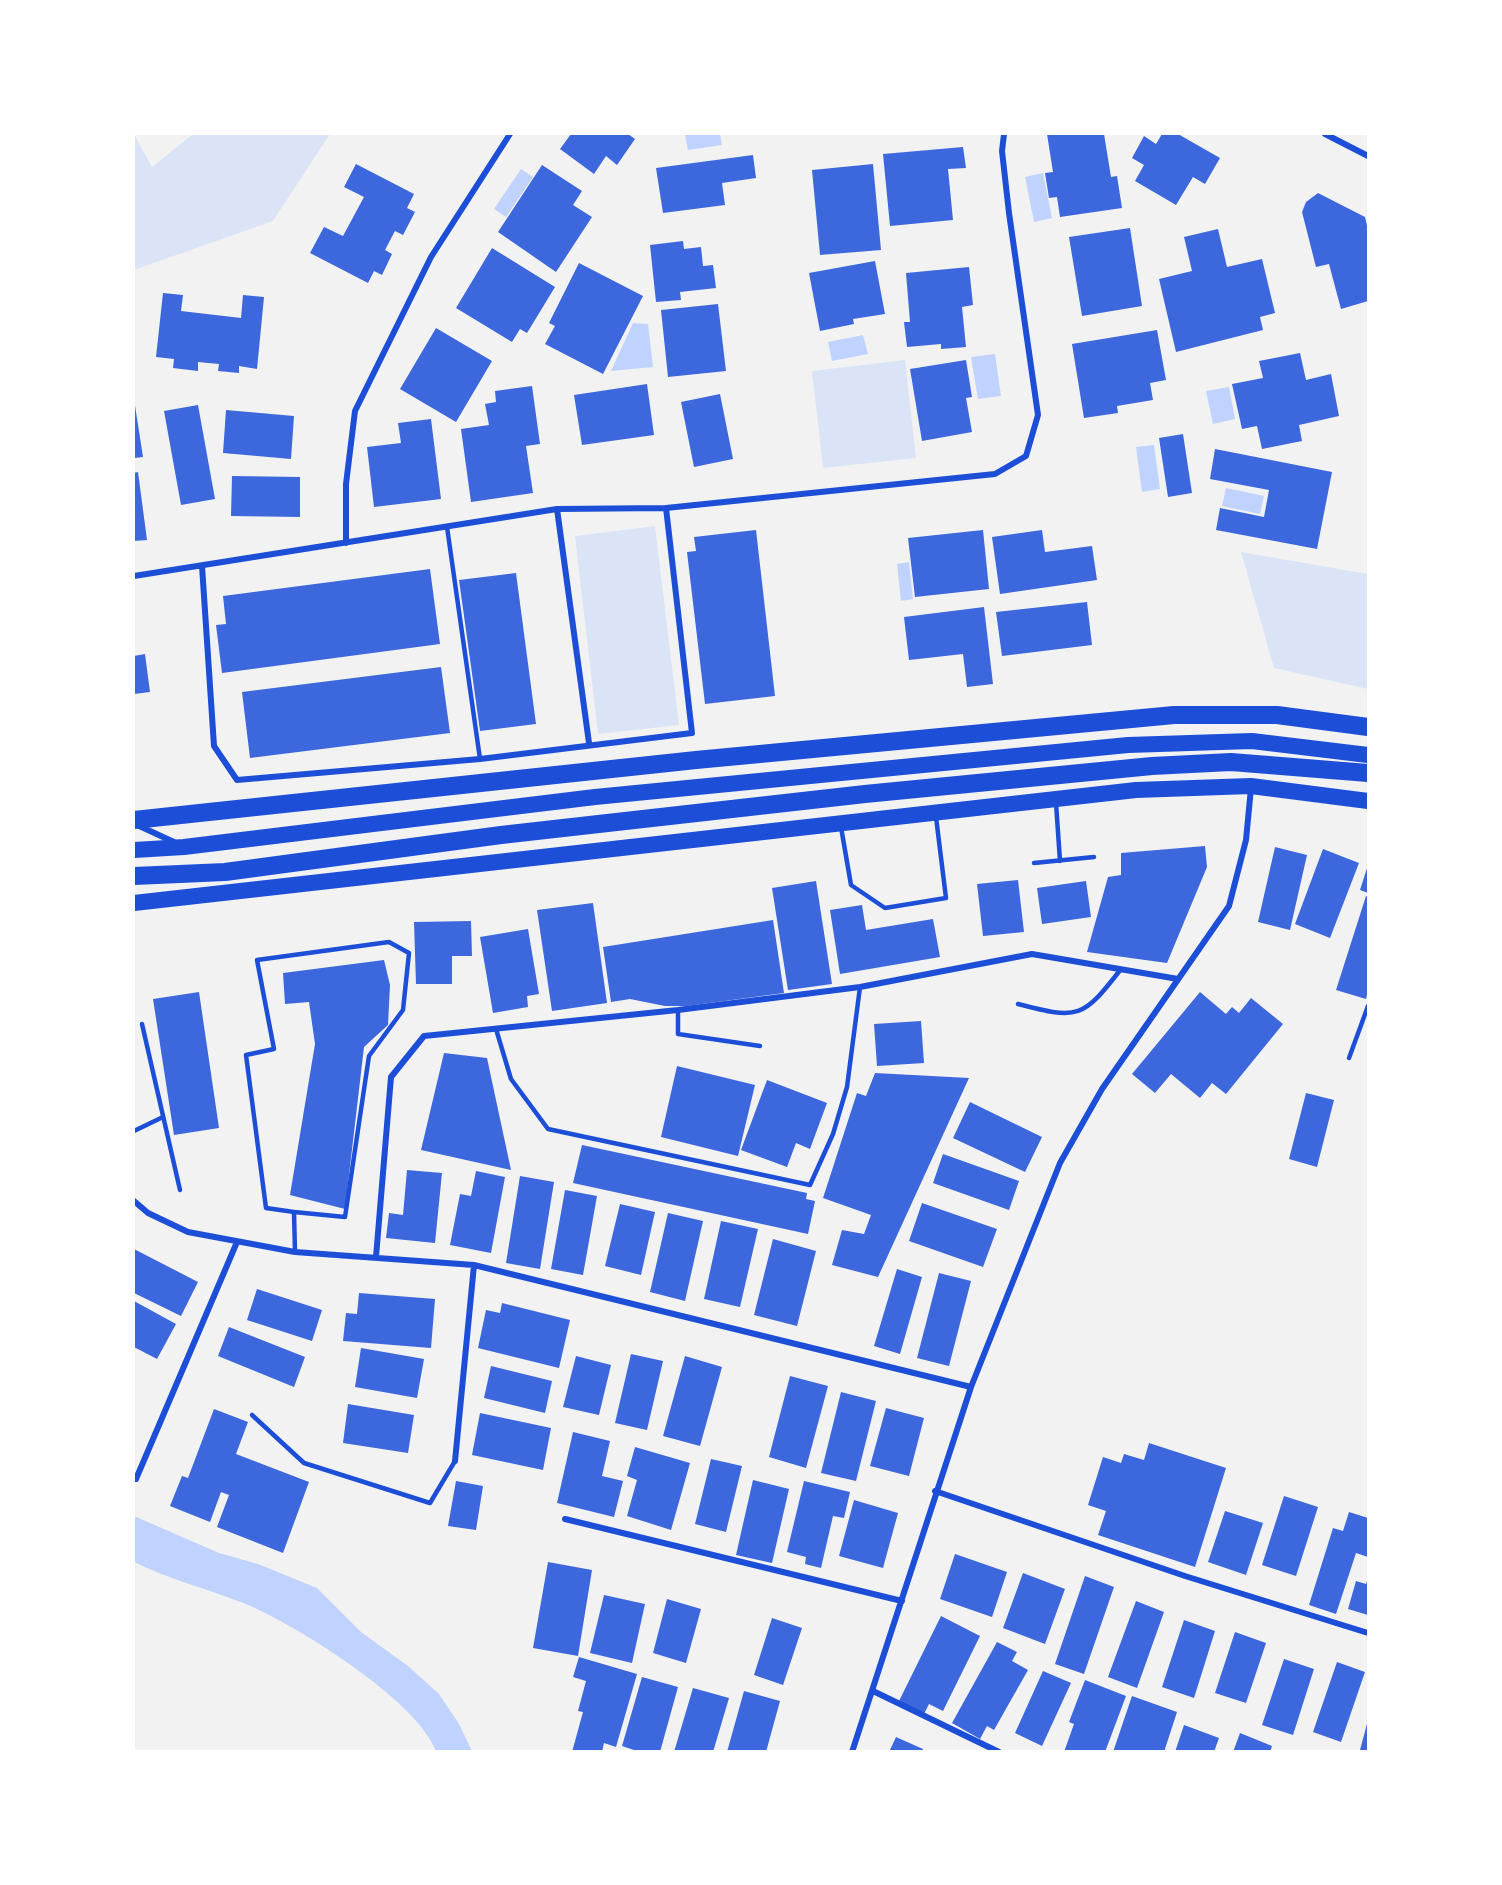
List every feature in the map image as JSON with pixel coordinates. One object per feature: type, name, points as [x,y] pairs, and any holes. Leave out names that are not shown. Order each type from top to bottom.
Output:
[{"type":"highway","points":[[134,822],[696,760],[1174,715],[1276,715],[1368,727]]},
{"type":"highway","points":[[134,850],[184,847],[595,796],[1128,745],[1252,741],[1368,754]]},
{"type":"highway","points":[[134,876],[225,872],[571,827],[865,794],[1152,766],[1231,762],[1368,773]]},
{"type":"highway","points":[[134,903],[1136,790],[1251,786],[1368,801]]},
{"type":"street","points":[[346,543],[346,484],[355,411],[431,258],[489,163],[510,134]]},
{"type":"street","points":[[134,576],[556,509],[666,508],[995,474],[1026,456],[1038,415],[1009,213],[1002,151],[1004,134]]},
{"type":"street","points":[[1326,134],[1368,156]]},
{"type":"street","points":[[202,566],[214,746],[237,780],[480,759],[589,743],[692,733],[666,508]]},
{"type":"street","points":[[556,509],[589,743]]},
{"type":"street","points":[[852,1752],[971,1387],[1060,1162],[1102,1089],[1229,906],[1246,840],[1251,786]]},
{"type":"street","points":[[134,822],[184,847]]},
{"type":"street","points":[[376,1257],[392,1077],[424,1036],[678,1010],[860,987],[1032,954],[1178,979]]},
{"type":"street","points":[[134,1201],[148,1213],[188,1232],[295,1252],[474,1265],[971,1387]]},
{"type":"street","points":[[136,1479],[237,1242]]},
{"type":"street","points":[[455,1461],[474,1265]]},
{"type":"street","points":[[936,1491],[1185,1576],[1368,1633]]},
{"type":"street","points":[[565,1519],[902,1601]]},
{"type":"street","points":[[873,1691],[999,1752]]},
{"type":"lane","points":[[447,527],[480,759]]},
{"type":"lane","points":[[1055,800],[1060,861]]},
{"type":"lane","points":[[841,824],[851,885],[885,908],[946,898],[935,813]]},
{"type":"lane","points":[[1034,863],[1094,857]]},
{"type":"lane","points":[[389,942],[409,953],[403,1010],[369,1056],[345,1217],[294,1212],[266,1208],[246,1055],[274,1049],[257,960],[389,942]]},
{"type":"lane","points":[[1018,1004],[1060,1015],[1078,1012],[1098,999],[1122,968]]},
{"type":"lane","points":[[496,1029],[511,1078],[548,1129],[810,1185],[833,1134],[847,1087],[860,987]]},
{"type":"lane","points":[[1349,1058],[1368,1006]]},
{"type":"lane","points":[[678,1010],[678,1034],[760,1046]]},
{"type":"lane","points":[[142,1024],[180,1190]]},
{"type":"lane","points":[[134,1131],[163,1117]]},
{"type":"lane","points":[[294,1212],[295,1252]]},
{"type":"lane","points":[[252,1415],[304,1463],[430,1503],[455,1461]]},
{"type":"shaded area","points":[[134,134],[152,167],[193,134],[330,134],[273,221],[134,270]]},
{"type":"shaded area","points":[[905,360],[916,458],[823,468],[812,371]]},
{"type":"shaded area","points":[[655,526],[679,725],[598,734],[575,536]]},
{"type":"shaded area","points":[[1241,552],[1368,574],[1368,689],[1274,668]]},
{"type":"water","points":[[685,134],[720,134],[722,145],[688,150]]},
{"type":"water","points":[[521,169],[533,177],[506,217],[494,209]]},
{"type":"water","points":[[1043,173],[1052,218],[1034,222],[1025,177]]},
{"type":"water","points":[[633,323],[648,324],[653,367],[611,371]]},
{"type":"water","points":[[863,335],[868,354],[832,361],[828,342]]},
{"type":"water","points":[[995,354],[1001,396],[978,399],[971,357]]},
{"type":"water","points":[[1229,387],[1235,419],[1213,424],[1206,391]]},
{"type":"water","points":[[1154,445],[1160,489],[1142,492],[1136,447]]},
{"type":"water","points":[[1226,488],[1264,496],[1260,514],[1222,506]]},
{"type":"water","points":[[909,562],[913,599],[901,601],[897,564]]},
{"type":"water","points":[[134,1516],[219,1553],[258,1564],[317,1588],[361,1632],[408,1666],[439,1694],[459,1724],[472,1751],[436,1751],[424,1731],[381,1687],[323,1646],[268,1614],[134,1562]]},
{"type":"building","points":[[571,134],[628,134],[635,139],[617,165],[606,156],[594,174],[560,149]]},
{"type":"building","points":[[1047,134],[1104,134],[1111,177],[1117,176],[1122,208],[1060,217],[1057,197],[1049,198],[1045,173],[1053,172]]},
{"type":"building","points":[[1162,134],[1178,134],[1220,158],[1205,184],[1193,177],[1176,205],[1135,181],[1144,165],[1132,158],[1144,136],[1156,144]]},
{"type":"building","points":[[963,147],[966,168],[948,169],[953,220],[890,226],[883,154]]},
{"type":"building","points":[[753,155],[756,178],[722,183],[725,205],[663,213],[656,168]]},
{"type":"building","points":[[356,164],[414,194],[407,208],[415,212],[403,235],[395,231],[385,250],[392,254],[382,275],[374,271],[368,283],[310,253],[324,227],[343,236],[364,197],[344,187]]},
{"type":"building","points":[[873,164],[881,250],[820,255],[812,170]]},
{"type":"building","points":[[542,165],[582,191],[573,205],[592,217],[556,272],[498,232]]},
{"type":"building","points":[[1318,193],[1365,217],[1368,230],[1368,301],[1341,309],[1329,264],[1316,267],[1302,212],[1306,202]]},
{"type":"building","points":[[1130,228],[1142,306],[1082,316],[1069,237]]},
{"type":"building","points":[[1218,229],[1227,267],[1262,259],[1275,313],[1260,317],[1263,330],[1176,352],[1159,279],[1192,271],[1184,237]]},
{"type":"building","points":[[683,241],[684,249],[701,247],[703,266],[713,265],[716,288],[680,292],[681,300],[656,302],[650,245]]},
{"type":"building","points":[[492,248],[555,287],[527,333],[520,329],[512,342],[456,308]]},
{"type":"building","points":[[875,261],[885,314],[853,319],[854,324],[820,331],[809,273]]},
{"type":"building","points":[[579,263],[643,296],[603,374],[545,344],[555,326],[549,323]]},
{"type":"building","points":[[969,267],[973,305],[962,307],[966,347],[941,349],[941,344],[907,347],[904,322],[910,322],[906,273]]},
{"type":"building","points":[[163,293],[183,295],[181,311],[241,318],[243,295],[264,297],[257,369],[239,366],[239,373],[218,371],[219,364],[198,362],[198,371],[173,368],[174,359],[156,357]]},
{"type":"building","points":[[718,304],[726,371],[668,377],[661,310]]},
{"type":"building","points":[[436,328],[492,361],[456,422],[400,389]]},
{"type":"building","points":[[1157,330],[1166,380],[1150,383],[1153,400],[1117,406],[1118,413],[1084,418],[1072,344]]},
{"type":"building","points":[[1300,353],[1306,380],[1331,374],[1339,416],[1299,425],[1302,441],[1262,449],[1257,426],[1242,429],[1232,384],[1263,378],[1259,361]]},
{"type":"building","points":[[966,360],[972,397],[966,398],[972,432],[922,441],[910,369]]},
{"type":"building","points":[[647,384],[654,435],[582,445],[574,395]]},
{"type":"building","points":[[532,386],[540,444],[526,446],[533,493],[471,502],[461,429],[489,425],[485,404],[496,402],[495,391]]},
{"type":"building","points":[[720,394],[733,459],[694,467],[681,402]]},
{"type":"building","points":[[134,399],[143,457],[134,458]]},
{"type":"building","points":[[198,405],[215,499],[181,505],[164,411]]},
{"type":"building","points":[[226,410],[294,416],[291,459],[223,453]]},
{"type":"building","points":[[431,419],[441,499],[374,507],[367,447],[401,443],[398,423]]},
{"type":"building","points":[[1183,434],[1192,493],[1168,497],[1159,438]]},
{"type":"building","points":[[1215,449],[1332,472],[1317,549],[1216,530],[1220,508],[1264,517],[1269,490],[1210,479]]},
{"type":"building","points":[[138,472],[147,540],[134,541],[134,473]]},
{"type":"building","points":[[232,476],[300,477],[300,517],[231,516]]},
{"type":"building","points":[[756,530],[775,696],[705,704],[687,552],[696,551],[694,537]]},
{"type":"building","points":[[983,530],[989,589],[915,597],[908,538]]},
{"type":"building","points":[[1042,530],[1045,552],[1092,546],[1097,580],[1000,594],[992,537]]},
{"type":"building","points":[[430,569],[440,644],[222,673],[216,625],[226,624],[223,596]]},
{"type":"building","points":[[516,573],[536,724],[480,731],[459,580]]},
{"type":"building","points":[[1087,602],[1092,645],[1002,656],[996,612]]},
{"type":"building","points":[[984,607],[993,684],[967,687],[963,654],[909,660],[904,617]]},
{"type":"building","points":[[145,654],[150,692],[134,694],[134,656]]},
{"type":"building","points":[[441,667],[450,733],[250,758],[242,692]]},
{"type":"building","points":[[1205,846],[1207,867],[1167,963],[1087,952],[1108,877],[1121,875],[1121,853]]},
{"type":"building","points":[[1275,847],[1307,855],[1290,930],[1258,922]]},
{"type":"building","points":[[1323,849],[1359,863],[1330,938],[1295,924]]},
{"type":"building","points":[[1368,865],[1368,893],[1360,890]]},
{"type":"building","points":[[1018,880],[1024,932],[983,936],[977,884]]},
{"type":"building","points":[[816,881],[832,984],[788,990],[772,888]]},
{"type":"building","points":[[1086,881],[1091,917],[1042,924],[1037,888]]},
{"type":"building","points":[[1366,896],[1368,897],[1368,991],[1366,999],[1336,990]]},
{"type":"building","points":[[593,903],[607,1003],[552,1011],[537,910]]},
{"type":"building","points":[[862,905],[866,930],[933,919],[940,957],[840,974],[830,910]]},
{"type":"building","points":[[773,920],[784,993],[687,1006],[665,1006],[630,999],[611,1002],[603,947]]},
{"type":"building","points":[[471,921],[472,956],[452,956],[452,984],[416,984],[414,922]]},
{"type":"building","points":[[528,929],[539,994],[527,996],[528,1007],[493,1013],[480,937]]},
{"type":"building","points":[[384,960],[390,985],[388,1025],[364,1047],[345,1209],[290,1195],[315,1044],[309,1002],[285,1004],[283,973]]},
{"type":"building","points":[[199,992],[219,1128],[174,1135],[153,999]]},
{"type":"building","points":[[1200,992],[1226,1014],[1232,1007],[1239,1013],[1251,998],[1283,1024],[1226,1094],[1212,1083],[1200,1098],[1171,1074],[1155,1093],[1132,1074]]},
{"type":"building","points":[[921,1021],[924,1063],[877,1066],[874,1024]]},
{"type":"building","points":[[444,1053],[487,1058],[511,1170],[421,1150]]},
{"type":"building","points":[[677,1066],[755,1085],[738,1156],[661,1137]]},
{"type":"building","points":[[875,1073],[969,1078],[878,1277],[832,1265],[842,1230],[864,1234],[871,1215],[823,1198],[857,1093],[866,1096]]},
{"type":"building","points":[[767,1080],[827,1103],[810,1149],[796,1143],[787,1167],[741,1150]]},
{"type":"building","points":[[1306,1093],[1334,1100],[1317,1167],[1289,1159]]},
{"type":"building","points":[[970,1102],[1042,1137],[1025,1172],[953,1138]]},
{"type":"building","points":[[582,1145],[807,1193],[806,1199],[815,1201],[808,1234],[573,1183]]},
{"type":"building","points":[[943,1154],[1019,1181],[1009,1210],[933,1183]]},
{"type":"building","points":[[407,1170],[442,1173],[435,1243],[386,1238],[389,1213],[403,1215]]},
{"type":"building","points":[[476,1171],[505,1177],[491,1253],[450,1245],[460,1194],[471,1196]]},
{"type":"building","points":[[520,1176],[554,1182],[540,1269],[506,1263]]},
{"type":"building","points":[[565,1190],[597,1196],[583,1275],[551,1269]]},
{"type":"building","points":[[922,1203],[997,1229],[983,1267],[909,1241]]},
{"type":"building","points":[[620,1204],[655,1212],[641,1275],[605,1266]]},
{"type":"building","points":[[668,1213],[703,1221],[685,1301],[650,1292]]},
{"type":"building","points":[[721,1221],[758,1229],[740,1307],[704,1299]]},
{"type":"building","points":[[773,1239],[816,1251],[797,1326],[754,1315]]},
{"type":"building","points":[[134,1249],[198,1282],[181,1316],[134,1293]]},
{"type":"building","points":[[897,1269],[922,1277],[900,1354],[874,1346]]},
{"type":"building","points":[[939,1273],[971,1281],[949,1366],[917,1358]]},
{"type":"building","points":[[257,1289],[322,1310],[312,1341],[247,1320]]},
{"type":"building","points":[[359,1293],[435,1299],[431,1348],[343,1341],[346,1313],[357,1314]]},
{"type":"building","points":[[134,1301],[176,1324],[157,1359],[134,1347]]},
{"type":"building","points":[[502,1303],[570,1320],[559,1368],[478,1348],[486,1310],[500,1313]]},
{"type":"building","points":[[229,1327],[305,1357],[294,1387],[218,1356]]},
{"type":"building","points":[[361,1348],[424,1359],[417,1398],[355,1387]]},
{"type":"building","points":[[631,1354],[663,1361],[647,1430],[615,1423]]},
{"type":"building","points":[[576,1356],[611,1365],[599,1415],[563,1407]]},
{"type":"building","points":[[685,1356],[722,1367],[700,1446],[663,1436]]},
{"type":"building","points":[[491,1366],[552,1381],[545,1413],[484,1398]]},
{"type":"building","points":[[790,1376],[828,1386],[806,1468],[769,1457]]},
{"type":"building","points":[[841,1392],[876,1401],[856,1481],[821,1473]]},
{"type":"building","points":[[348,1404],[414,1415],[408,1453],[343,1443]]},
{"type":"building","points":[[886,1408],[924,1418],[909,1476],[870,1466]]},
{"type":"building","points":[[214,1409],[248,1422],[236,1454],[309,1482],[283,1553],[217,1527],[229,1495],[221,1492],[210,1522],[170,1506],[182,1476],[188,1478]]},
{"type":"building","points":[[480,1413],[551,1428],[543,1470],[472,1455]]},
{"type":"building","points":[[573,1432],[610,1441],[602,1476],[623,1481],[614,1517],[557,1503]]},
{"type":"building","points":[[1149,1443],[1226,1468],[1195,1567],[1098,1535],[1106,1511],[1088,1505],[1103,1457],[1121,1463],[1124,1454],[1144,1460]]},
{"type":"building","points":[[635,1447],[690,1463],[671,1530],[627,1516],[637,1480],[627,1476]]},
{"type":"building","points":[[711,1459],[742,1466],[726,1532],[695,1524]]},
{"type":"building","points":[[753,1480],[789,1489],[772,1563],[736,1555]]},
{"type":"building","points":[[456,1481],[483,1486],[476,1530],[448,1526]]},
{"type":"building","points":[[804,1481],[850,1492],[844,1518],[833,1516],[821,1568],[805,1564],[806,1557],[787,1552]]},
{"type":"building","points":[[1284,1496],[1318,1507],[1296,1576],[1262,1565]]},
{"type":"building","points":[[854,1500],[898,1513],[883,1568],[839,1556]]},
{"type":"building","points":[[1225,1511],[1263,1523],[1246,1575],[1208,1562]]},
{"type":"building","points":[[1349,1512],[1368,1518],[1368,1557],[1356,1553],[1336,1614],[1309,1605],[1333,1528],[1343,1531]]},
{"type":"building","points":[[955,1554],[1007,1572],[992,1617],[940,1599]]},
{"type":"building","points":[[548,1562],[592,1570],[578,1656],[533,1648]]},
{"type":"building","points":[[1023,1573],[1065,1589],[1045,1644],[1003,1628]]},
{"type":"building","points":[[1085,1576],[1114,1587],[1084,1674],[1055,1664]]},
{"type":"building","points":[[1368,1578],[1368,1615],[1348,1609],[1356,1581],[1366,1584]]},
{"type":"building","points":[[604,1595],[645,1604],[632,1663],[590,1653]]},
{"type":"building","points":[[667,1599],[701,1609],[686,1663],[653,1653]]},
{"type":"building","points":[[1136,1601],[1164,1612],[1137,1688],[1108,1677]]},
{"type":"building","points":[[941,1616],[980,1636],[943,1711],[929,1704],[924,1714],[899,1701]]},
{"type":"building","points":[[772,1618],[802,1628],[783,1685],[754,1675]]},
{"type":"building","points":[[1184,1620],[1215,1631],[1194,1698],[1162,1687]]},
{"type":"building","points":[[1235,1632],[1266,1643],[1246,1703],[1215,1693]]},
{"type":"building","points":[[997,1642],[1017,1652],[1012,1661],[1028,1670],[994,1730],[987,1726],[980,1739],[952,1723]]},
{"type":"building","points":[[579,1657],[637,1674],[616,1747],[604,1743],[602,1752],[572,1752],[583,1712],[578,1711],[586,1681],[573,1677]]},
{"type":"building","points":[[1284,1659],[1314,1669],[1293,1735],[1262,1725]]},
{"type":"building","points":[[1337,1662],[1365,1672],[1341,1742],[1313,1732]]},
{"type":"building","points":[[1043,1671],[1071,1683],[1042,1746],[1015,1733]]},
{"type":"building","points":[[642,1677],[678,1687],[660,1752],[640,1752],[622,1746]]},
{"type":"building","points":[[1085,1680],[1126,1696],[1105,1752],[1064,1752],[1074,1724],[1069,1722]]},
{"type":"building","points":[[693,1688],[729,1698],[713,1752],[674,1752]]},
{"type":"building","points":[[744,1691],[780,1701],[766,1752],[727,1752]]},
{"type":"building","points":[[1132,1696],[1177,1712],[1164,1752],[1113,1752]]},
{"type":"building","points":[[1368,1720],[1368,1752],[1365,1752],[1360,1750]]},
{"type":"building","points":[[1184,1725],[1219,1738],[1214,1752],[1175,1752]]},
{"type":"building","points":[[1240,1733],[1272,1746],[1270,1752],[1233,1752]]},
{"type":"building","points":[[896,1737],[923,1749],[922,1752],[889,1752]]}]
